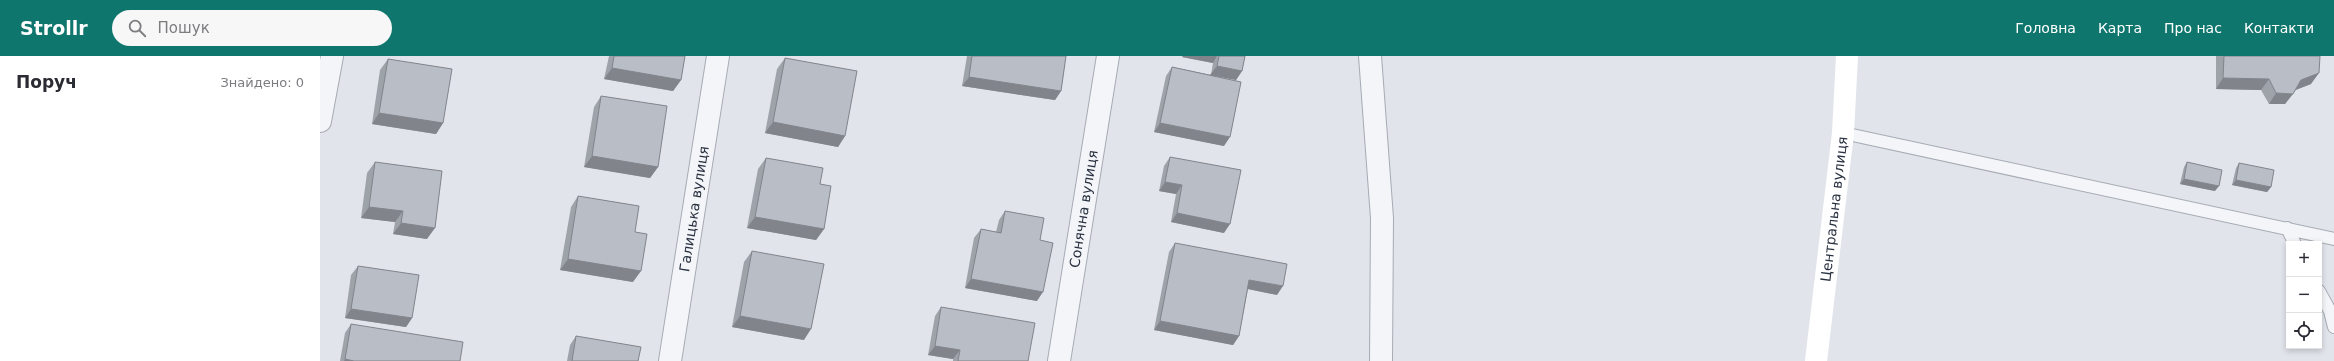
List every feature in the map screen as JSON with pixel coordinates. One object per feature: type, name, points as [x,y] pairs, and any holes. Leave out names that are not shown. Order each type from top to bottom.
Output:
[{"type":"main road","name":"Центральна вулиця","points":[[1816,361],[1843,133],[1847,56]]},
{"type":"street","points":[[320,121],[332,56]]},
{"type":"street","name":"Галицька вулиця","points":[[670,361],[718,56]]},
{"type":"street","name":"Сонячна вулиця","points":[[1059,361],[1108,56]]},
{"type":"street","points":[[1370,56],[1382,218],[1381,361]]},
{"type":"lane","points":[[1843,133],[2334,238]]},
{"type":"lane","points":[[2287,228],[2294,241]]},
{"type":"lane","points":[[2322,296],[2330,311],[2334,328]]},
{"type":"building","points":[[614,56],[685,56],[681,80],[612,68]]},
{"type":"building","points":[[972,56],[1066,56],[1061,91],[969,77]]},
{"type":"building","points":[[1219,56],[1245,56],[1242,71],[1217,66]]},
{"type":"building","points":[[2224,56],[2320,56],[2319,73],[2301,80],[2293,94],[2276,93],[2269,79],[2223,78]]},
{"type":"building","points":[[785,58],[857,71],[845,136],[773,122]]},
{"type":"building","points":[[388,59],[452,69],[443,123],[379,113]]},
{"type":"building","points":[[1172,67],[1241,82],[1230,137],[1160,123]]},
{"type":"building","points":[[601,96],[667,106],[658,167],[592,156]]},
{"type":"building","points":[[1170,157],[1241,170],[1230,224],[1177,213],[1182,185],[1165,182]]},
{"type":"building","points":[[766,158],[823,168],[820,184],[831,186],[824,229],[755,217]]},
{"type":"building","points":[[375,162],[442,171],[435,228],[401,223],[403,211],[369,207]]},
{"type":"building","points":[[2187,162],[2222,170],[2219,186],[2184,179]]},
{"type":"building","points":[[2239,163],[2274,170],[2271,187],[2236,180]]},
{"type":"building","points":[[578,196],[639,206],[635,232],[647,234],[641,271],[568,259]]},
{"type":"building","points":[[1005,211],[1044,218],[1040,240],[1053,243],[1043,292],[971,279],[981,229],[1001,233]]},
{"type":"building","points":[[1175,243],[1287,264],[1283,286],[1249,280],[1239,336],[1160,321]]},
{"type":"building","points":[[752,251],[824,264],[811,329],[740,316]]},
{"type":"building","points":[[358,266],[419,275],[412,318],[351,309]]},
{"type":"building","points":[[941,307],[1035,323],[1028,361],[958,361],[960,350],[935,346]]},
{"type":"building","points":[[351,324],[463,342],[460,361],[354,361],[345,359]]},
{"type":"building","points":[[576,336],[641,347],[638,361],[572,361]]}]
